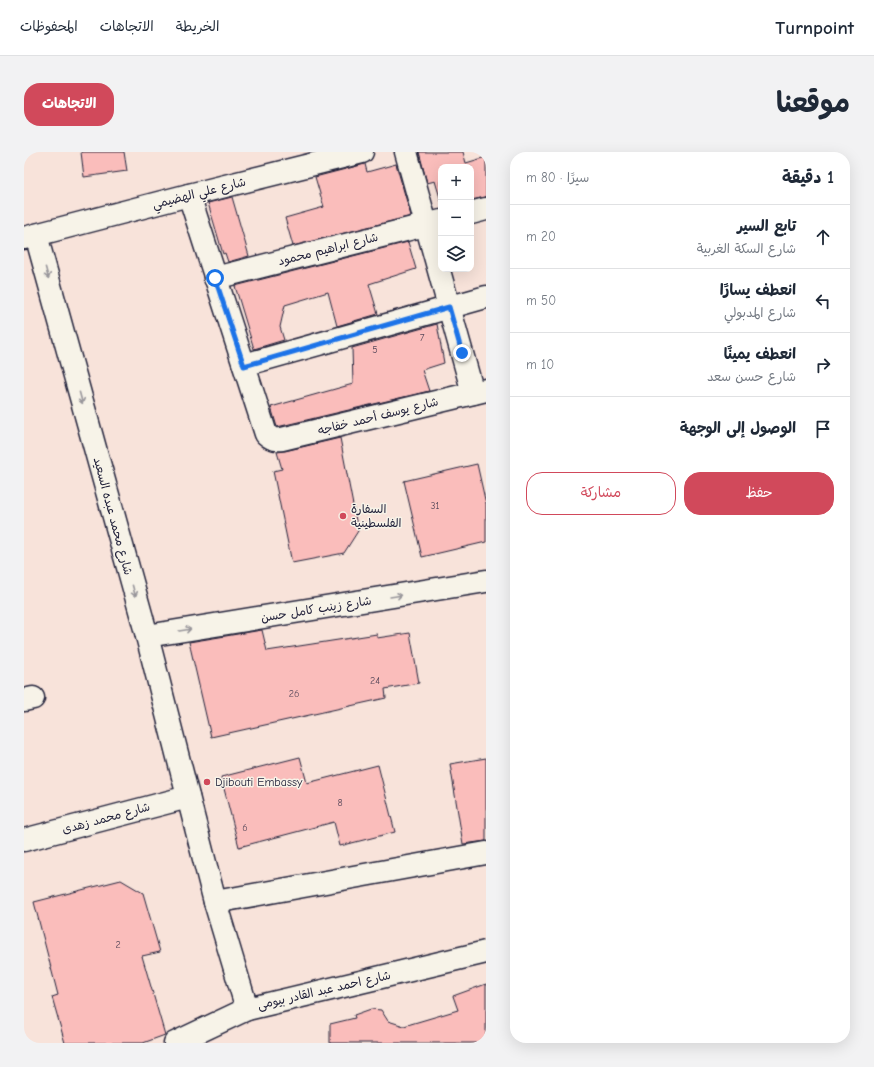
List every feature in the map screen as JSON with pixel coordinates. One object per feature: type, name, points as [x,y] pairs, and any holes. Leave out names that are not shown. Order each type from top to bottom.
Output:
[{"type":"street","name":"شارع علي الهضيمي","points":[[30,237],[188,195],[362,152]]},
{"type":"street","points":[[406,152],[433,222],[449,307],[479,392]]},
{"type":"street","points":[[188,195],[244,366],[486,297]]},
{"type":"street","points":[[474,212],[486,209]]},
{"type":"street","name":"شارع ابراهيم محمود","points":[[215,278],[433,222]]},
{"type":"street","name":"شارع محمد عبده السعيد","points":[[30,237],[147,636],[188,796]]},
{"type":"street","name":"شارع يوسف أحمد خفاجه","points":[[244,366],[266,434],[275,440],[479,392]]},
{"type":"street","name":"شارع زينب كامل حسن","points":[[147,636],[486,581]]},
{"type":"street","name":"شارع محمد زهدى","points":[[24,840],[188,796]]},
{"type":"street","name":"شارع احمد عبد القادر بيومى","points":[[188,796],[215,902],[247,1009],[486,952]]},
{"type":"street","points":[[215,902],[486,853]]},
{"type":"street","points":[[176,1043],[247,1009]]},
{"type":"building","points":[[81,152],[124,152],[127,171],[84,177]]},
{"type":"building","points":[[419,152],[463,152],[466,163],[486,157],[486,197],[474,199],[474,164],[438,164],[438,191],[435,181],[427,183]]},
{"type":"building","points":[[365,164],[367,172],[396,164],[411,216],[293,246],[285,218],[324,207],[315,177]]},
{"type":"building","points":[[232,197],[249,256],[228,262],[225,253],[223,254],[208,203]]},
{"type":"building","points":[[408,242],[416,269],[369,284],[378,314],[337,326],[328,292],[285,305],[280,327],[284,340],[254,349],[235,286]]},
{"type":"building","points":[[437,324],[444,363],[422,370],[429,391],[277,427],[271,407],[353,384],[352,348]]},
{"type":"building","points":[[340,438],[358,531],[344,553],[292,563],[273,471],[282,469],[277,452]]},
{"type":"building","points":[[477,464],[486,504],[486,542],[422,557],[404,481]]},
{"type":"building","points":[[262,630],[267,651],[377,634],[377,638],[410,633],[419,683],[385,689],[386,698],[211,737],[189,642]]},
{"type":"building","points":[[300,757],[307,783],[378,765],[395,832],[340,846],[334,822],[239,847],[221,777]]},
{"type":"building","points":[[486,758],[486,841],[463,844],[450,764]]},
{"type":"building","points":[[121,880],[143,893],[160,952],[142,956],[165,1035],[143,1043],[65,1043],[52,997],[58,995],[34,902]]},
{"type":"building","points":[[486,984],[486,1043],[330,1043],[330,1024],[355,1018],[354,1015],[371,1009],[381,1010],[388,1021],[404,1026],[458,1010],[453,996]]},
{"type":"place","name":"السفارة الفلسطينية","points":[[343,516]]},
{"type":"place","name":"Djibouti Embassy","points":[[207,782]]},
{"type":"route","points":[[215,278],[244,366],[449,307],[462,353]]}]
